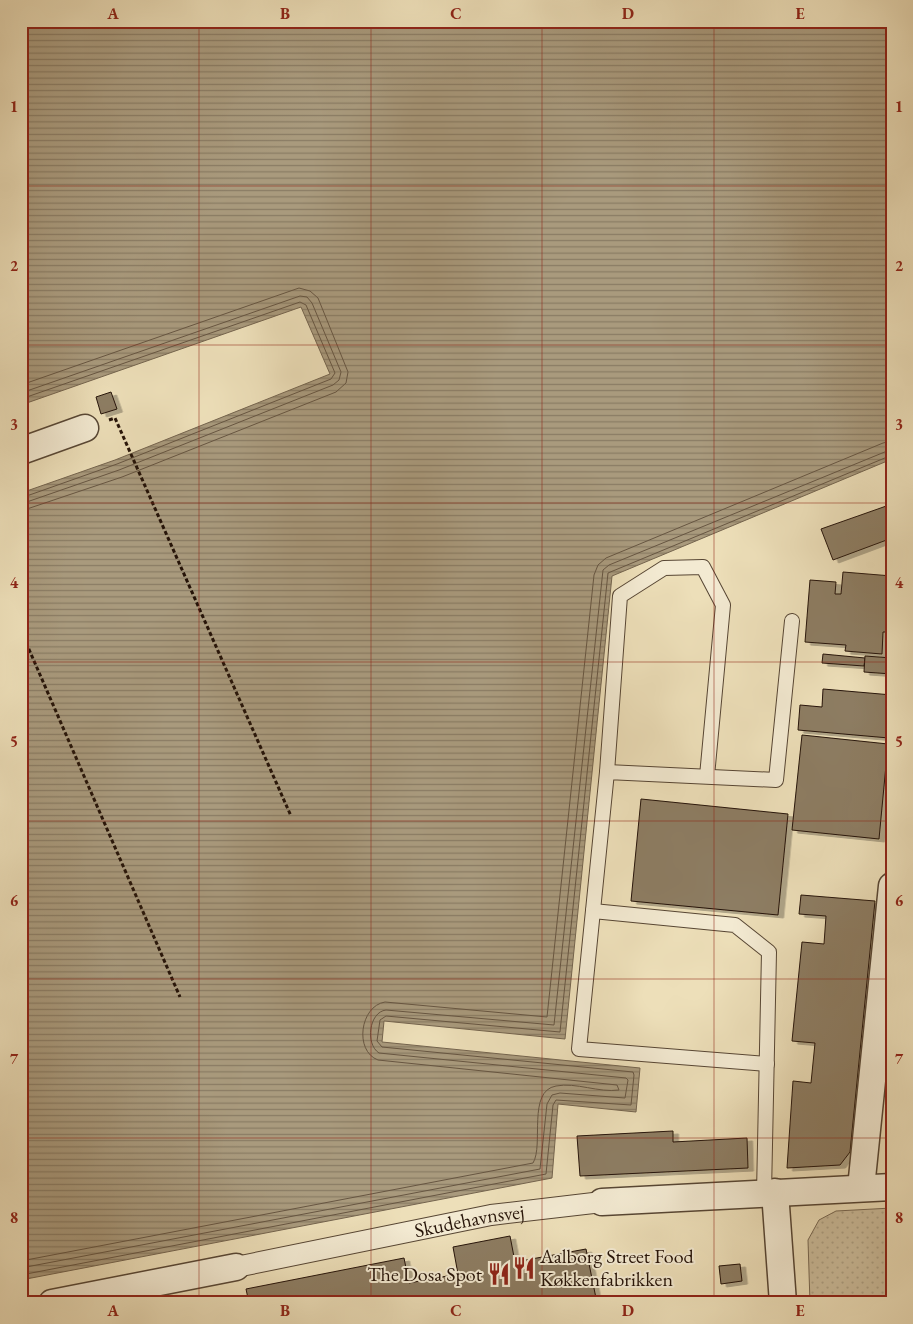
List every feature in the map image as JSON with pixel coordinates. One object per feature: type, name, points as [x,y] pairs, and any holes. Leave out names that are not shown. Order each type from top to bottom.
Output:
[{"type":"street","points":[[21,451],[85,428]]},
{"type":"street","points":[[861,1188],[892,886]]},
{"type":"street","name":"Skudehavnsvej","points":[[52,1303],[490,1215],[602,1202],[892,1187]]},
{"type":"street","points":[[769,1192],[784,1303]]},
{"type":"lane","points":[[707,776],[723,605],[703,567],[664,568],[620,596],[607,772],[579,1049],[767,1064]]},
{"type":"lane","points":[[607,772],[776,780],[792,621]]},
{"type":"lane","points":[[593,911],[735,925],[769,952],[767,1064],[769,1192]]},
{"type":"path","points":[[85,428],[115,418],[291,816]]},
{"type":"path","points":[[21,631],[180,997]]},
{"type":"shaded area","points":[[892,1208],[892,1303],[810,1303],[808,1240],[819,1220],[836,1211]]},
{"type":"water","points":[[21,21],[892,21],[892,459],[612,576],[565,1039],[384,1021],[382,1042],[640,1068],[636,1112],[558,1104],[552,1178],[21,1280],[21,493],[115,460],[330,374],[301,307],[21,405]]},
{"type":"building","points":[[111,392],[117,409],[101,414],[96,397]]},
{"type":"building","points":[[892,504],[892,538],[833,560],[821,529]]},
{"type":"building","points":[[843,572],[892,576],[892,632],[883,632],[882,654],[845,651],[846,645],[805,642],[810,580],[836,582],[835,594],[841,594]]},
{"type":"building","points":[[823,654],[865,658],[864,666],[822,663]]},
{"type":"building","points":[[865,656],[892,658],[892,674],[864,672]]},
{"type":"building","points":[[823,689],[892,695],[889,738],[798,730],[800,705],[822,707]]},
{"type":"building","points":[[802,735],[888,744],[879,839],[792,830]]},
{"type":"building","points":[[641,799],[788,814],[778,915],[631,901]]},
{"type":"building","points":[[801,895],[875,901],[850,1152],[840,1165],[787,1168],[793,1081],[811,1083],[815,1043],[792,1041],[802,942],[824,944],[826,916],[799,914]]},
{"type":"building","points":[[673,1131],[673,1142],[747,1138],[748,1168],[580,1176],[577,1136]]},
{"type":"building","name":"Aalborg Street Food Køkkenfabrikken","points":[[510,1236],[515,1262],[586,1249],[597,1303],[249,1303],[246,1289],[404,1258],[409,1283],[458,1274],[453,1247]]},
{"type":"building","points":[[740,1264],[742,1281],[721,1284],[719,1266]]},
{"type":"place","name":"Aalborg Street Food Køkkenfabrikken","points":[[524,1268]]},
{"type":"place","name":"The Dosa Spot","points":[[499,1274]]}]
